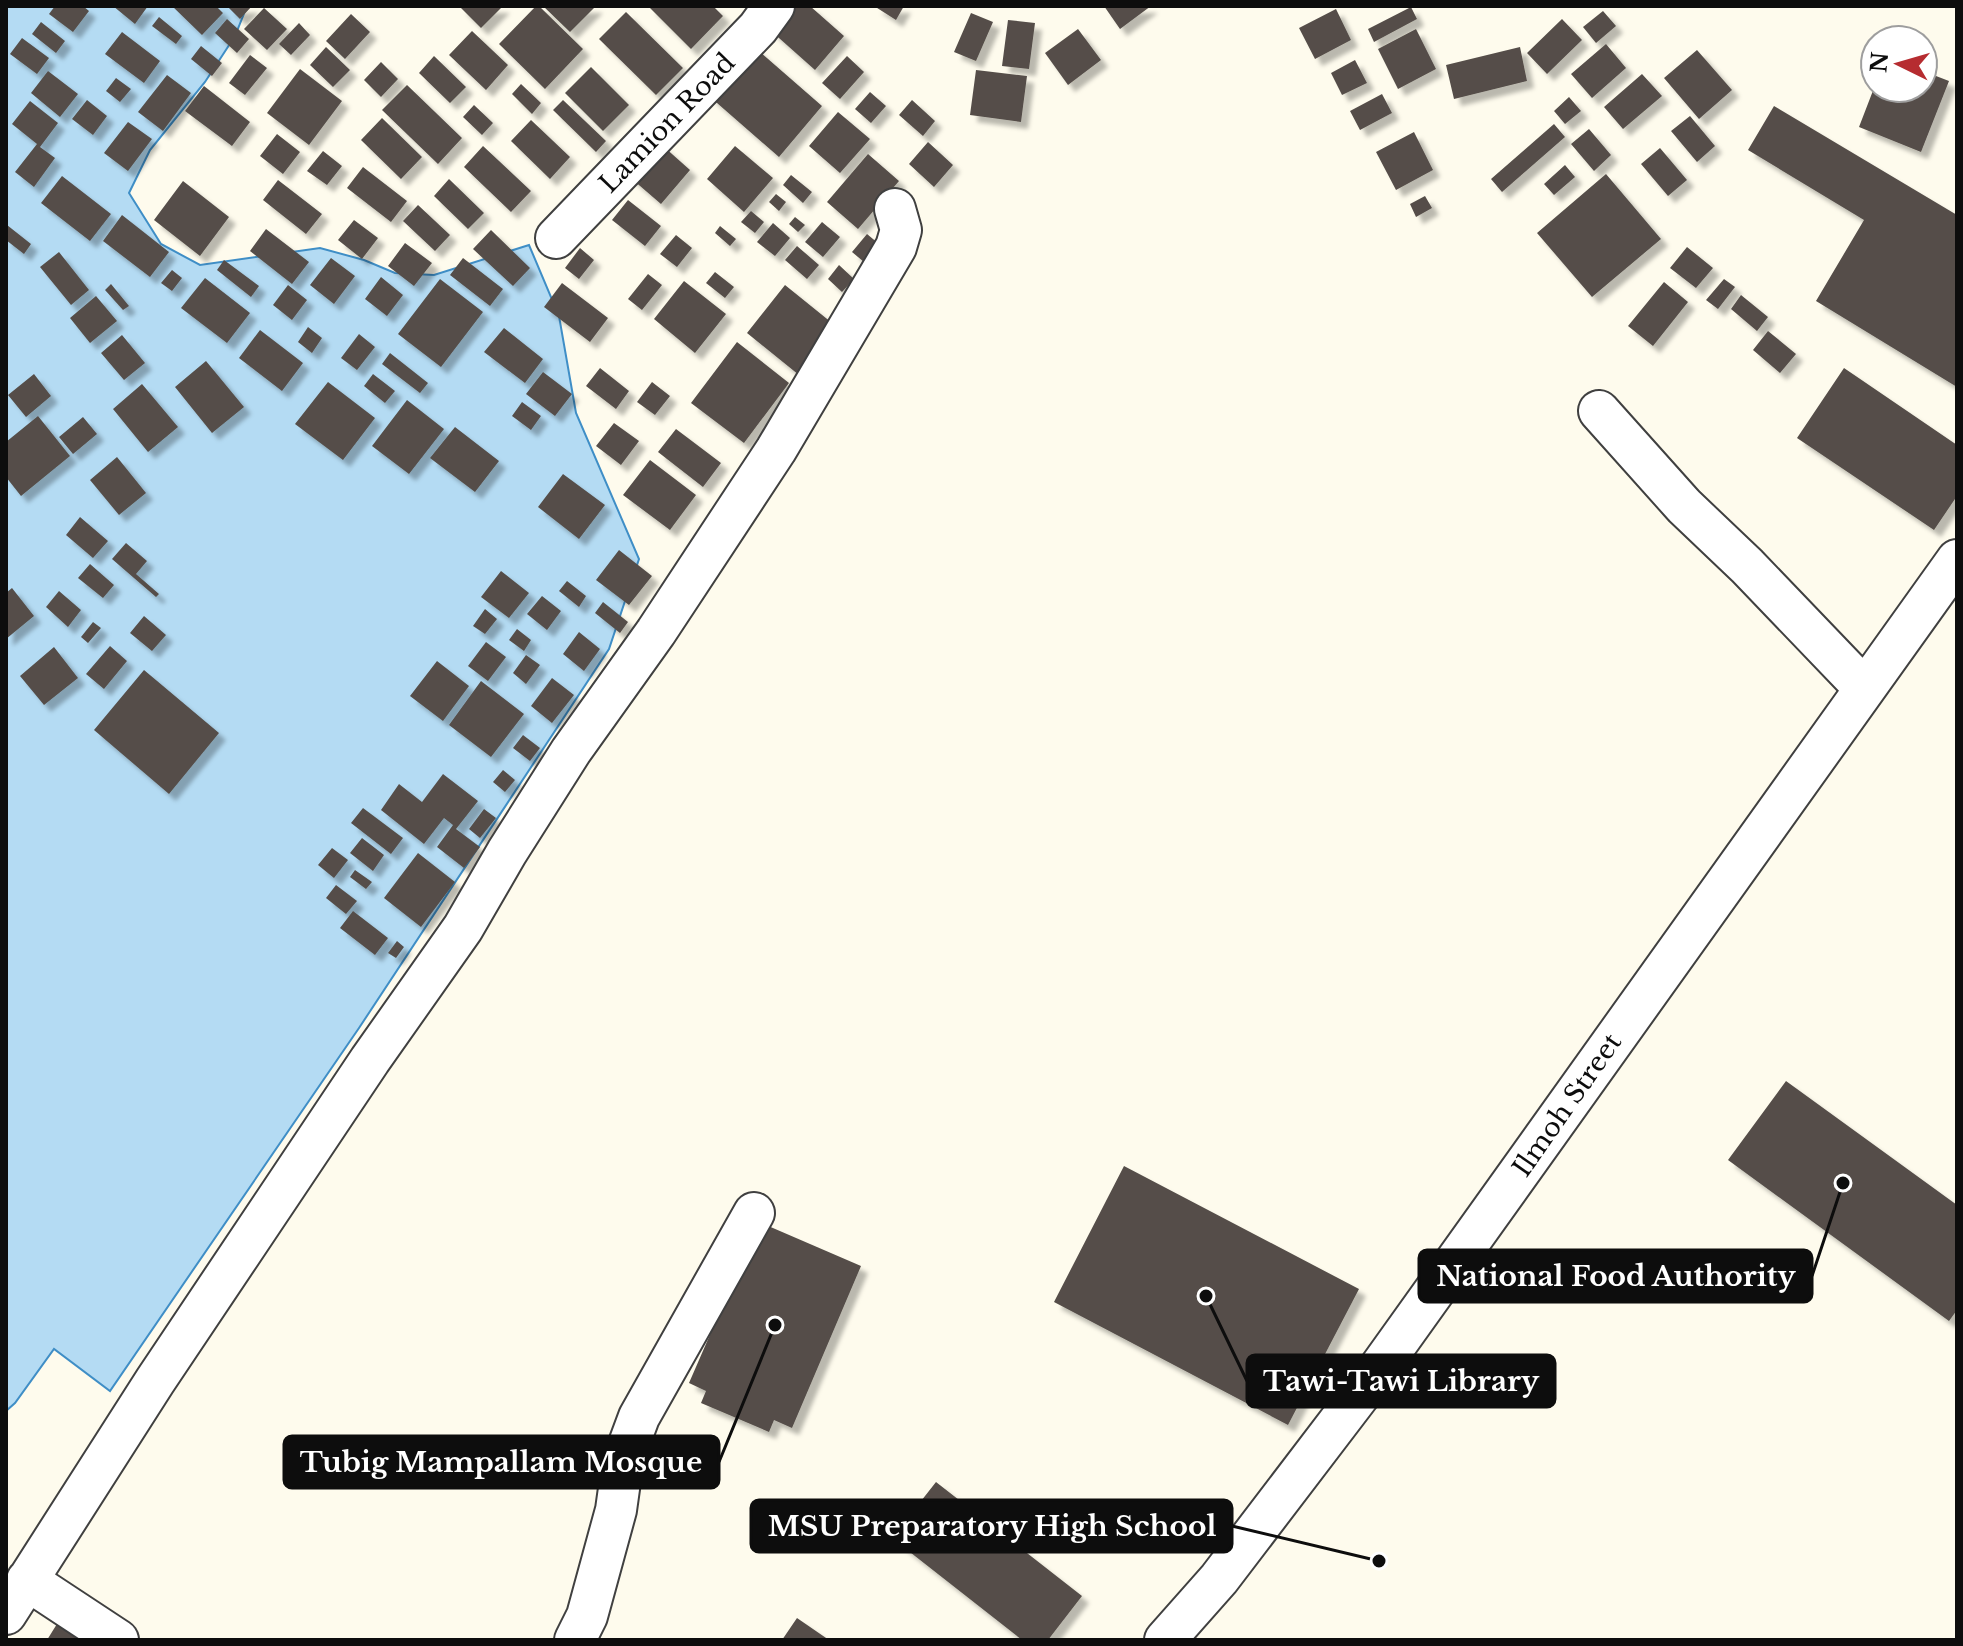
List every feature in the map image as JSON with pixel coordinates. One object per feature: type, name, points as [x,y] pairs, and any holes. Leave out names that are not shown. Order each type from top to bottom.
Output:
[{"type":"street","name":"Lamion Road","points":[[556,238],[758,28],[774,6]]},
{"type":"street","points":[[6,1614],[361,1073],[463,928],[571,751],[656,632],[776,450],[896,247],[901,230],[895,209]]},
{"type":"street","points":[[1599,411],[1684,506],[1747,566],[1864,688]]},
{"type":"street","name":"Ilmoh Street","points":[[1165,1640],[1219,1579],[1370,1381],[1957,560]]},
{"type":"street","points":[[575,1640],[587,1616],[616,1510],[623,1460],[639,1417],[754,1213]]},
{"type":"street","points":[[27,1580],[118,1640]]},
{"type":"water","points":[[6,6],[247,6],[235,36],[205,82],[150,150],[129,193],[161,244],[200,265],[320,248],[364,260],[395,273],[434,275],[529,245],[559,316],[576,413],[639,559],[609,649],[359,1028],[110,1391],[54,1349],[6,1411]]},
{"type":"building","points":[[55,6],[83,6],[89,11],[73,32],[49,14]]},
{"type":"building","points":[[113,6],[148,6],[135,24]]},
{"type":"building","points":[[172,6],[216,6],[223,13],[202,35]]},
{"type":"building","points":[[227,6],[252,6],[240,19]]},
{"type":"building","points":[[459,6],[503,6],[481,28]]},
{"type":"building","points":[[536,6],[583,49],[545,89],[499,44]]},
{"type":"building","points":[[543,6],[596,6],[570,32]]},
{"type":"building","points":[[648,6],[713,6],[723,16],[691,49]]},
{"type":"building","points":[[790,6],[810,6],[844,36],[815,70],[770,30]]},
{"type":"building","points":[[874,6],[904,6],[896,20]]},
{"type":"building","points":[[1104,6],[1151,6],[1120,29]]},
{"type":"building","points":[[1411,7],[1417,19],[1374,42],[1368,29]]},
{"type":"building","points":[[264,8],[287,29],[267,50],[244,29]]},
{"type":"building","points":[[1336,9],[1351,40],[1315,59],[1299,28]]},
{"type":"building","points":[[1603,11],[1616,26],[1596,43],[1583,27]]},
{"type":"building","points":[[626,12],[683,68],[656,95],[599,39]]},
{"type":"building","points":[[971,13],[993,22],[976,61],[954,52]]},
{"type":"building","points":[[351,14],[370,32],[345,59],[326,41]]},
{"type":"building","points":[[159,17],[182,36],[176,44],[152,26]]},
{"type":"building","points":[[227,19],[249,39],[237,53],[215,33]]},
{"type":"building","points":[[1562,19],[1582,40],[1547,74],[1527,53]]},
{"type":"building","points":[[1008,20],[1035,23],[1029,69],[1002,66]]},
{"type":"building","points":[[41,22],[65,41],[56,53],[32,34]]},
{"type":"building","points":[[299,23],[310,35],[291,55],[279,44]]},
{"type":"building","points":[[1078,29],[1101,60],[1068,85],[1045,53]]},
{"type":"building","points":[[1416,29],[1436,69],[1398,89],[1378,49]]},
{"type":"building","points":[[472,31],[508,65],[486,90],[449,55]]},
{"type":"building","points":[[122,32],[160,61],[144,83],[105,54]]},
{"type":"building","points":[[22,38],[49,58],[37,74],[10,54]]},
{"type":"building","points":[[1606,44],[1626,68],[1592,98],[1571,74]]},
{"type":"building","points":[[752,45],[822,106],[779,157],[709,96]]},
{"type":"building","points":[[201,46],[222,63],[212,76],[191,59]]},
{"type":"building","points":[[326,47],[350,70],[333,87],[310,65]]},
{"type":"building","points":[[1520,47],[1527,81],[1454,99],[1446,65]]},
{"type":"building","points":[[1697,50],[1732,90],[1699,119],[1664,78]]},
{"type":"building","points":[[250,55],[267,68],[245,95],[229,83]]},
{"type":"building","points":[[434,56],[466,87],[450,103],[419,73]]},
{"type":"building","points":[[847,56],[864,72],[840,99],[822,83]]},
{"type":"building","points":[[1355,60],[1367,83],[1342,95],[1331,73]]},
{"type":"building","points":[[381,62],[398,79],[381,97],[364,80]]},
{"type":"building","points":[[591,67],[629,105],[603,131],[565,93]]},
{"type":"building","points":[[300,69],[342,101],[309,145],[267,113]]},
{"type":"building","points":[[976,70],[1027,76],[1021,122],[970,115]]},
{"type":"building","points":[[48,71],[78,94],[60,117],[31,93]]},
{"type":"building","points":[[1642,74],[1662,96],[1623,129],[1604,107]]},
{"type":"building","points":[[167,75],[191,93],[163,131],[138,112]]},
{"type":"building","points":[[1939,77],[1949,81],[1921,152],[1859,127],[1868,104],[1939,104]]},
{"type":"building","points":[[116,78],[131,89],[120,102],[106,91]]},
{"type":"building","points":[[521,84],[541,103],[532,114],[512,94]]},
{"type":"building","points":[[407,85],[462,138],[438,164],[382,110]]},
{"type":"building","points":[[204,86],[250,122],[232,146],[185,111]]},
{"type":"building","points":[[870,92],[886,106],[871,123],[855,109]]},
{"type":"building","points":[[1382,94],[1392,113],[1360,130],[1350,111]]},
{"type":"building","points":[[1569,97],[1581,111],[1565,124],[1554,111]]},
{"type":"building","points":[[87,100],[107,116],[93,135],[72,119]]},
{"type":"building","points":[[563,100],[606,141],[596,152],[553,110]]},
{"type":"building","points":[[912,100],[935,121],[923,136],[899,115]]},
{"type":"building","points":[[30,101],[58,123],[40,147],[55,158],[34,187],[15,172],[37,144],[12,124]]},
{"type":"building","points":[[474,105],[493,123],[482,135],[463,117]]},
{"type":"building","points":[[1774,106],[1957,215],[1957,387],[1816,301],[1864,220],[1748,150]]},
{"type":"building","points":[[838,112],[870,139],[840,173],[809,146]]},
{"type":"building","points":[[1690,116],[1715,146],[1697,162],[1671,131]]},
{"type":"building","points":[[382,118],[422,157],[401,179],[361,140]]},
{"type":"building","points":[[531,120],[570,157],[550,179],[511,141]]},
{"type":"building","points":[[128,122],[152,139],[128,171],[104,153]]},
{"type":"building","points":[[1554,124],[1565,137],[1502,192],[1491,179]]},
{"type":"building","points":[[1589,129],[1611,155],[1594,171],[1571,144]]},
{"type":"building","points":[[1414,132],[1433,170],[1396,190],[1376,152]]},
{"type":"building","points":[[277,134],[300,152],[283,174],[260,156]]},
{"type":"building","points":[[654,138],[690,170],[661,204],[625,173]]},
{"type":"building","points":[[928,142],[953,165],[934,187],[909,164]]},
{"type":"building","points":[[483,146],[531,191],[511,212],[464,167]]},
{"type":"building","points":[[735,146],[773,178],[744,212],[707,179]]},
{"type":"building","points":[[1660,148],[1687,180],[1668,196],[1641,164]]},
{"type":"building","points":[[323,151],[342,166],[327,185],[307,171]]},
{"type":"building","points":[[868,154],[899,181],[858,229],[827,202]]},
{"type":"building","points":[[1565,165],[1575,177],[1554,195],[1544,184]]},
{"type":"building","points":[[363,167],[407,201],[391,222],[347,188]]},
{"type":"building","points":[[1606,174],[1661,239],[1592,297],[1537,233]]},
{"type":"building","points":[[791,175],[812,192],[803,203],[783,185]]},
{"type":"building","points":[[62,176],[111,214],[90,241],[41,203]]},
{"type":"building","points":[[449,179],[484,213],[468,229],[434,196]]},
{"type":"building","points":[[278,180],[322,214],[306,234],[263,200]]},
{"type":"building","points":[[183,181],[229,217],[200,256],[154,220]]},
{"type":"building","points":[[776,194],[786,202],[779,211],[769,202]]},
{"type":"building","points":[[1425,196],[1432,208],[1416,217],[1410,204]]},
{"type":"building","points":[[628,200],[661,226],[645,246],[612,220]]},
{"type":"building","points":[[418,205],[450,235],[435,251],[403,221]]},
{"type":"building","points":[[751,211],[764,222],[755,233],[741,222]]},
{"type":"building","points":[[122,215],[169,252],[150,277],[103,241]]},
{"type":"building","points":[[795,217],[805,225],[798,232],[789,224]]},
{"type":"building","points":[[354,220],[378,238],[362,259],[338,240]]},
{"type":"building","points":[[822,222],[840,237],[823,257],[805,242]]},
{"type":"building","points":[[773,223],[790,238],[775,256],[757,242]]},
{"type":"building","points":[[7,225],[31,244],[24,254],[6,240]]},
{"type":"building","points":[[720,226],[736,239],[730,246],[715,233]]},
{"type":"building","points":[[266,229],[309,262],[292,284],[250,251]]},
{"type":"building","points":[[491,230],[530,268],[513,286],[473,249]]},
{"type":"building","points":[[867,234],[879,244],[864,262],[852,252]]},
{"type":"building","points":[[676,235],[692,248],[677,267],[660,254]]},
{"type":"building","points":[[405,243],[432,263],[414,286],[388,266]]},
{"type":"building","points":[[797,246],[819,265],[807,279],[785,260]]},
{"type":"building","points":[[1687,247],[1713,268],[1696,288],[1670,268]]},
{"type":"building","points":[[580,248],[594,260],[579,279],[565,268]]},
{"type":"building","points":[[59,252],[89,290],[71,305],[40,267]]},
{"type":"building","points":[[331,258],[355,276],[334,304],[310,285]]},
{"type":"building","points":[[463,258],[503,289],[490,306],[450,275]]},
{"type":"building","points":[[224,260],[259,286],[251,297],[217,270]]},
{"type":"building","points":[[839,265],[854,279],[842,292],[828,279]]},
{"type":"building","points":[[172,270],[182,278],[172,291],[161,283]]},
{"type":"building","points":[[715,272],[734,287],[725,298],[706,283]]},
{"type":"building","points":[[648,274],[662,285],[642,310],[628,299]]},
{"type":"building","points":[[381,277],[403,295],[387,316],[365,299]]},
{"type":"building","points":[[205,278],[250,313],[227,343],[181,308]]},
{"type":"building","points":[[440,279],[483,312],[441,367],[398,334]]},
{"type":"building","points":[[1724,279],[1735,287],[1718,309],[1706,300]]},
{"type":"building","points":[[684,281],[726,314],[695,353],[654,319]]},
{"type":"building","points":[[1664,282],[1688,302],[1653,346],[1628,326]]},
{"type":"building","points":[[562,283],[608,318],[590,342],[544,307]]},
{"type":"building","points":[[111,284],[129,306],[123,310],[105,290]]},
{"type":"building","points":[[288,285],[307,300],[292,320],[273,305]]},
{"type":"building","points":[[785,285],[837,327],[799,375],[747,333]]},
{"type":"building","points":[[1741,295],[1768,317],[1757,331],[1731,309]]},
{"type":"building","points":[[96,296],[117,321],[90,343],[70,318]]},
{"type":"building","points":[[308,327],[322,338],[312,353],[298,342]]},
{"type":"building","points":[[504,328],[543,359],[525,383],[484,352]]},
{"type":"building","points":[[260,330],[303,363],[282,391],[239,358]]},
{"type":"building","points":[[1768,331],[1796,354],[1780,373],[1753,350]]},
{"type":"building","points":[[359,334],[375,347],[357,370],[341,358]]},
{"type":"building","points":[[122,335],[145,363],[124,380],[101,353]]},
{"type":"building","points":[[737,342],[789,383],[744,443],[691,403]]},
{"type":"building","points":[[390,353],[428,383],[420,393],[382,364]]},
{"type":"building","points":[[206,361],[244,407],[212,433],[175,387]]},
{"type":"building","points":[[600,368],[629,391],[616,409],[586,386]]},
{"type":"building","points":[[1844,368],[1957,445],[1957,496],[1934,530],[1797,438]]},
{"type":"building","points":[[543,372],[572,394],[555,416],[526,394]]},
{"type":"building","points":[[34,374],[51,396],[26,417],[8,395]]},
{"type":"building","points":[[373,374],[395,391],[385,403],[364,386]]},
{"type":"building","points":[[328,382],[375,418],[343,460],[295,424]]},
{"type":"building","points":[[652,382],[670,396],[655,415],[637,402]]},
{"type":"building","points":[[142,384],[178,427],[148,452],[113,409]]},
{"type":"building","points":[[407,400],[444,429],[409,474],[372,446]]},
{"type":"building","points":[[522,402],[541,416],[531,430],[512,416]]},
{"type":"building","points":[[38,416],[70,456],[21,496],[6,477],[6,442]]},
{"type":"building","points":[[83,417],[97,434],[73,454],[59,437]]},
{"type":"building","points":[[614,423],[639,441],[621,465],[596,446]]},
{"type":"building","points":[[455,427],[499,461],[475,492],[430,458]]},
{"type":"building","points":[[676,429],[721,463],[703,487],[658,452]]},
{"type":"building","points":[[117,457],[146,493],[119,515],[90,480]]},
{"type":"building","points":[[650,460],[696,495],[670,530],[623,495]]},
{"type":"building","points":[[563,474],[605,505],[579,539],[538,507]]},
{"type":"building","points":[[80,517],[108,541],[93,558],[66,535]]},
{"type":"building","points":[[126,543],[147,561],[136,574],[159,594],[156,597],[112,559]]},
{"type":"building","points":[[619,550],[652,576],[629,605],[596,580]]},
{"type":"building","points":[[90,564],[114,585],[103,598],[78,578]]},
{"type":"building","points":[[501,571],[529,593],[509,618],[481,597]]},
{"type":"building","points":[[567,581],[586,596],[579,607],[559,591]]},
{"type":"building","points":[[12,588],[34,616],[6,639],[6,593]]},
{"type":"building","points":[[59,591],[81,610],[68,627],[46,607]]},
{"type":"building","points":[[542,596],[561,611],[547,630],[527,614]]},
{"type":"building","points":[[603,602],[628,622],[620,633],[595,613]]},
{"type":"building","points":[[485,609],[497,619],[485,634],[473,626]]},
{"type":"building","points":[[144,616],[166,635],[152,651],[130,633]]},
{"type":"building","points":[[93,622],[101,628],[88,643],[81,637]]},
{"type":"building","points":[[517,629],[531,640],[524,651],[509,640]]},
{"type":"building","points":[[579,632],[600,649],[584,671],[563,654]]},
{"type":"building","points":[[486,642],[506,657],[488,681],[468,666]]},
{"type":"building","points":[[110,646],[127,661],[104,689],[86,674]]},
{"type":"building","points":[[54,647],[78,678],[44,705],[20,676]]},
{"type":"building","points":[[526,655],[540,665],[526,684],[513,673]]},
{"type":"building","points":[[437,661],[469,686],[443,721],[410,696]]},
{"type":"building","points":[[144,670],[219,733],[169,794],[94,730]]},
{"type":"building","points":[[552,678],[574,695],[552,723],[531,706]]},
{"type":"building","points":[[481,681],[524,714],[491,757],[449,725]]},
{"type":"building","points":[[523,735],[540,748],[530,761],[513,748]]},
{"type":"building","points":[[503,770],[515,780],[505,792],[493,782]]},
{"type":"building","points":[[443,774],[478,801],[456,829],[480,847],[464,868],[437,847],[453,825],[444,818],[424,844],[381,810],[399,784],[422,802]]},
{"type":"building","points":[[363,808],[403,838],[391,854],[351,823]]},
{"type":"building","points":[[484,809],[496,818],[480,838],[469,829]]},
{"type":"building","points":[[362,838],[384,855],[373,871],[350,853]]},
{"type":"building","points":[[332,848],[348,860],[334,878],[318,865]]},
{"type":"building","points":[[418,853],[455,882],[421,927],[384,898]]},
{"type":"building","points":[[355,870],[372,882],[366,889],[350,877]]},
{"type":"building","points":[[336,885],[357,901],[346,914],[326,898]]},
{"type":"building","points":[[353,911],[388,938],[375,955],[340,928]]},
{"type":"building","points":[[397,941],[404,947],[396,958],[388,953]]},
{"type":"building","points":[[1786,1081],[1957,1205],[1957,1310],[1949,1321],[1728,1160]]},
{"type":"building","points":[[1124,1166],[1359,1289],[1288,1425],[1054,1302]]},
{"type":"building","points":[[759,1222],[861,1266],[792,1428],[774,1420],[769,1432],[701,1403],[706,1391],[689,1383]]},
{"type":"building","points":[[936,1482],[1082,1596],[1048,1640],[1022,1640],[892,1538]]},
{"type":"building","points":[[65,1611],[112,1640],[47,1640]]},
{"type":"building","points":[[797,1618],[829,1640],[782,1640]]},
{"type":"place","name":"National Food Authority","points":[[1843,1183]]},
{"type":"place","name":"Tawi-Tawi Library","points":[[1206,1296]]},
{"type":"place","name":"Tubig Mampallam Mosque","points":[[775,1325]]},
{"type":"place","name":"MSU Preparatory High School","points":[[1379,1561]]}]
